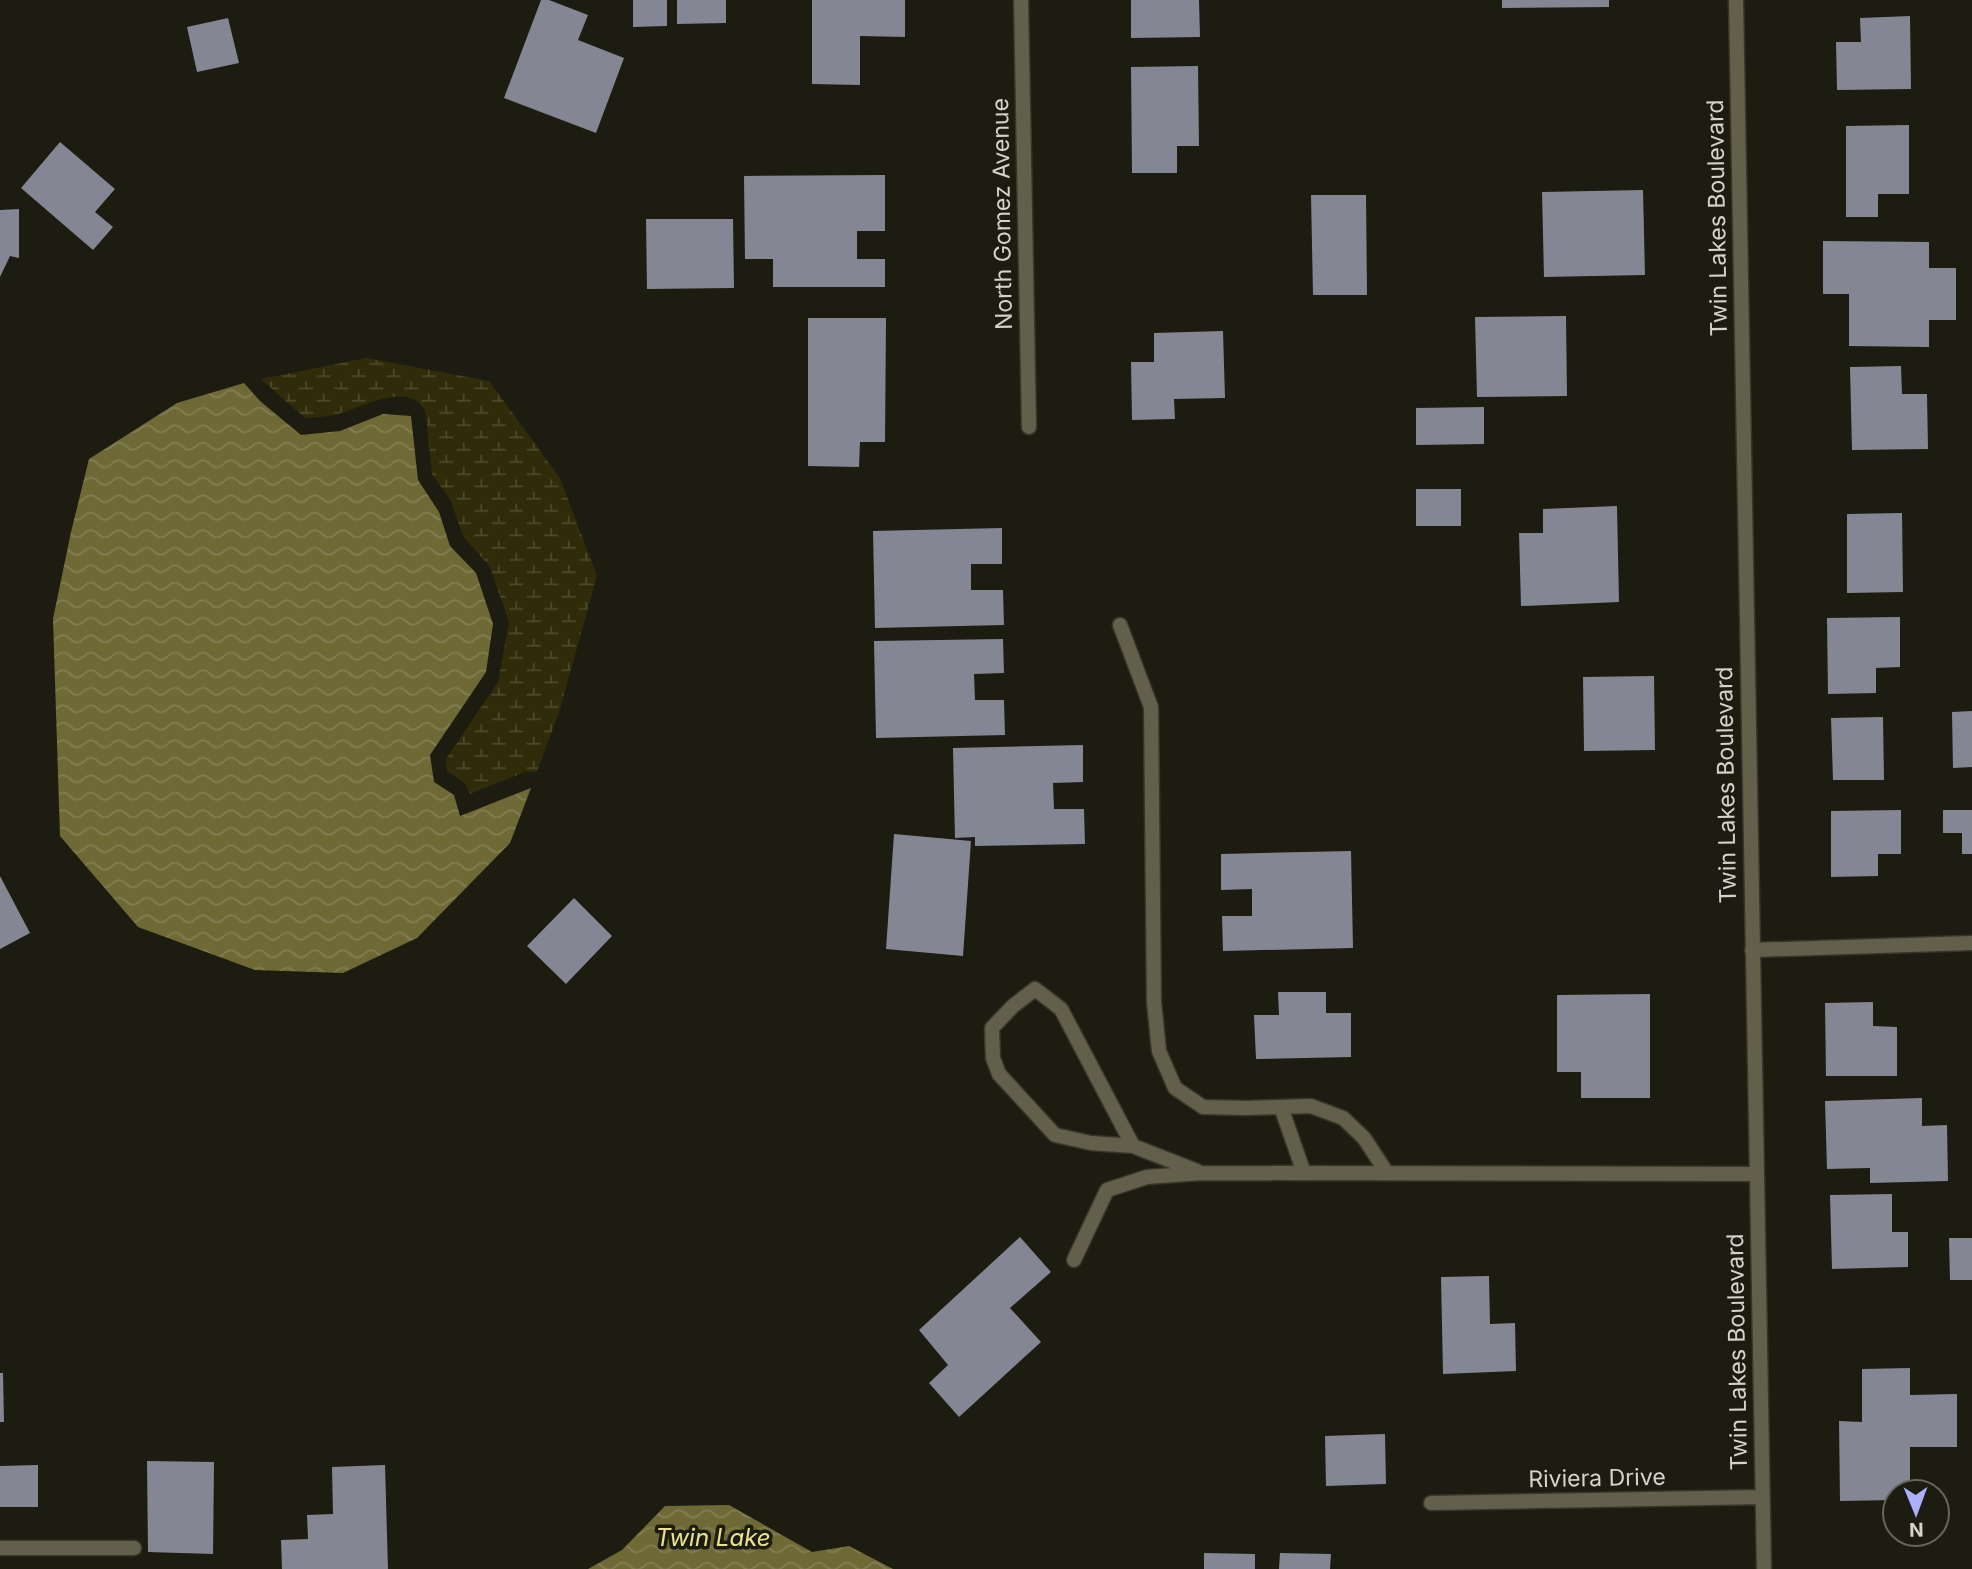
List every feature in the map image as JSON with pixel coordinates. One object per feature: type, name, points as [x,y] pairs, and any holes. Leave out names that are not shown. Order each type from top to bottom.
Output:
[{"type":"street","name":"North Gomez Avenue","points":[[1020,0],[1029,427]]},
{"type":"street","name":"Twin Lakes Boulevard","points":[[1736,0],[1764,1569]]},
{"type":"street","points":[[1120,625],[1152,707],[1154,1002],[1160,1051],[1175,1088],[1203,1107],[1311,1106],[1343,1118],[1364,1138],[1387,1173]]},
{"type":"street","points":[[1752,950],[1972,943]]},
{"type":"street","points":[[1133,1146],[1061,1009],[1035,989],[1013,1006],[992,1028],[993,1058],[999,1074],[1055,1135],[1091,1143],[1133,1146],[1201,1173]]},
{"type":"street","points":[[1281,1107],[1304,1173]]},
{"type":"street","points":[[1074,1260],[1107,1190],[1147,1177],[1201,1173],[1755,1174]]},
{"type":"street","name":"Riviera Drive","points":[[1431,1503],[1763,1497]]},
{"type":"street","points":[[0,1548],[134,1548]]},
{"type":"green space","points":[[366,358],[489,381],[560,478],[597,576],[560,709],[537,772],[525,772],[470,794],[465,783],[447,771],[446,759],[498,682],[509,622],[490,567],[463,536],[451,501],[432,474],[426,414],[419,403],[410,398],[399,397],[386,398],[334,415],[305,418],[261,379]]},
{"type":"water","points":[[244,383],[260,401],[301,435],[340,431],[383,414],[411,416],[418,480],[439,512],[450,546],[476,573],[493,624],[486,672],[430,755],[434,782],[454,795],[460,816],[531,788],[510,843],[417,938],[343,973],[255,970],[138,927],[60,836],[53,619],[89,459],[177,403]]},
{"type":"water","name":"Twin Lake","points":[[729,1505],[812,1552],[849,1546],[893,1569],[588,1569],[622,1550],[665,1506]]},
{"type":"building","points":[[541,0],[549,0],[588,15],[578,40],[624,58],[596,133],[504,98]]},
{"type":"building","points":[[633,0],[667,0],[667,26],[633,27]]},
{"type":"building","points":[[677,0],[726,0],[726,23],[677,24]]},
{"type":"building","points":[[812,0],[905,0],[905,37],[860,36],[860,85],[812,84]]},
{"type":"building","points":[[1131,0],[1199,0],[1200,37],[1131,38]]},
{"type":"building","points":[[1502,0],[1609,0],[1609,7],[1502,8]]},
{"type":"building","points":[[1910,16],[1911,89],[1837,90],[1836,42],[1861,42],[1860,18]]},
{"type":"building","points":[[228,18],[239,63],[197,72],[187,27]]},
{"type":"building","points":[[1198,66],[1199,146],[1177,146],[1177,173],[1132,173],[1131,67]]},
{"type":"building","points":[[1909,125],[1909,194],[1878,194],[1878,217],[1846,217],[1846,126]]},
{"type":"building","points":[[60,142],[115,189],[95,212],[113,227],[93,250],[21,188]]},
{"type":"building","points":[[885,175],[885,231],[857,231],[857,259],[885,259],[885,287],[773,287],[773,259],[745,259],[744,176]]},
{"type":"building","points":[[1643,190],[1645,275],[1544,277],[1542,192]]},
{"type":"building","points":[[1311,195],[1366,195],[1367,295],[1313,295]]},
{"type":"building","points":[[19,209],[19,258],[10,256],[0,277],[0,210]]},
{"type":"building","points":[[646,219],[733,219],[734,288],[647,289]]},
{"type":"building","points":[[1823,241],[1929,242],[1929,268],[1956,268],[1956,320],[1929,320],[1929,347],[1849,346],[1849,294],[1823,294]]},
{"type":"building","points":[[1566,316],[1567,396],[1477,397],[1475,317]]},
{"type":"building","points":[[808,318],[886,318],[885,442],[860,442],[859,467],[808,466]]},
{"type":"building","points":[[1223,331],[1225,398],[1174,399],[1175,419],[1132,420],[1131,362],[1154,362],[1154,333]]},
{"type":"building","points":[[1901,366],[1902,394],[1927,394],[1928,449],[1852,450],[1850,367]]},
{"type":"building","points":[[1484,407],[1484,444],[1416,445],[1416,408]]},
{"type":"building","points":[[1416,489],[1461,489],[1461,526],[1416,526]]},
{"type":"building","points":[[1617,506],[1619,602],[1521,606],[1519,533],[1543,533],[1543,509]]},
{"type":"building","points":[[1902,513],[1903,592],[1847,593],[1847,514]]},
{"type":"building","points":[[1002,528],[1002,564],[971,564],[971,590],[1003,590],[1004,625],[875,628],[873,531]]},
{"type":"building","points":[[1900,617],[1900,667],[1876,668],[1876,693],[1828,694],[1827,618]]},
{"type":"building","points":[[1003,639],[1004,673],[974,674],[975,700],[1004,700],[1005,735],[876,738],[874,641]]},
{"type":"building","points":[[1654,676],[1655,750],[1584,751],[1583,677]]},
{"type":"building","points":[[1972,711],[1972,767],[1953,768],[1952,712]]},
{"type":"building","points":[[1883,717],[1884,780],[1833,780],[1831,718]]},
{"type":"building","points":[[1083,745],[1083,782],[1053,783],[1054,809],[1084,809],[1085,844],[975,846],[975,837],[955,838],[953,748]]},
{"type":"building","points":[[1901,810],[1901,854],[1878,854],[1878,876],[1831,877],[1831,811]]},
{"type":"building","points":[[1943,810],[1972,810],[1972,854],[1962,854],[1962,833],[1943,833]]},
{"type":"building","points":[[894,834],[971,841],[963,956],[886,949]]},
{"type":"building","points":[[1351,851],[1353,948],[1223,951],[1222,916],[1252,916],[1252,889],[1221,890],[1221,854]]},
{"type":"building","points":[[0,876],[30,933],[0,949]]},
{"type":"building","points":[[574,898],[612,936],[566,984],[527,946]]},
{"type":"building","points":[[1278,992],[1326,992],[1326,1013],[1351,1013],[1351,1057],[1256,1059],[1254,1015],[1279,1015]]},
{"type":"building","points":[[1650,994],[1650,1098],[1581,1098],[1581,1072],[1557,1072],[1557,995]]},
{"type":"building","points":[[1873,1002],[1873,1026],[1897,1027],[1897,1076],[1826,1076],[1825,1003]]},
{"type":"building","points":[[1922,1098],[1922,1126],[1947,1125],[1948,1181],[1870,1183],[1870,1168],[1827,1169],[1825,1101]]},
{"type":"building","points":[[1892,1194],[1892,1232],[1908,1232],[1908,1267],[1832,1269],[1830,1195]]},
{"type":"building","points":[[1020,1237],[1051,1272],[1010,1308],[1041,1342],[959,1417],[929,1383],[948,1365],[919,1330]]},
{"type":"building","points":[[1949,1238],[1972,1238],[1972,1280],[1950,1280]]},
{"type":"building","points":[[1489,1276],[1490,1324],[1515,1323],[1516,1371],[1443,1374],[1441,1277]]},
{"type":"building","points":[[1910,1368],[1910,1395],[1957,1394],[1957,1447],[1910,1447],[1910,1478],[1881,1478],[1881,1500],[1840,1501],[1839,1421],[1862,1422],[1862,1369]]},
{"type":"building","points":[[0,1373],[3,1373],[4,1422],[0,1422]]},
{"type":"building","points":[[1385,1434],[1386,1484],[1326,1486],[1325,1436]]},
{"type":"building","points":[[147,1461],[214,1462],[213,1554],[148,1552]]},
{"type":"building","points":[[38,1465],[38,1507],[0,1507],[0,1466]]},
{"type":"building","points":[[385,1465],[388,1569],[282,1569],[281,1540],[308,1539],[307,1515],[333,1514],[332,1467]]},
{"type":"building","points":[[1204,1553],[1255,1554],[1255,1569],[1204,1569]]},
{"type":"building","points":[[1280,1553],[1331,1554],[1330,1569],[1279,1569]]}]
